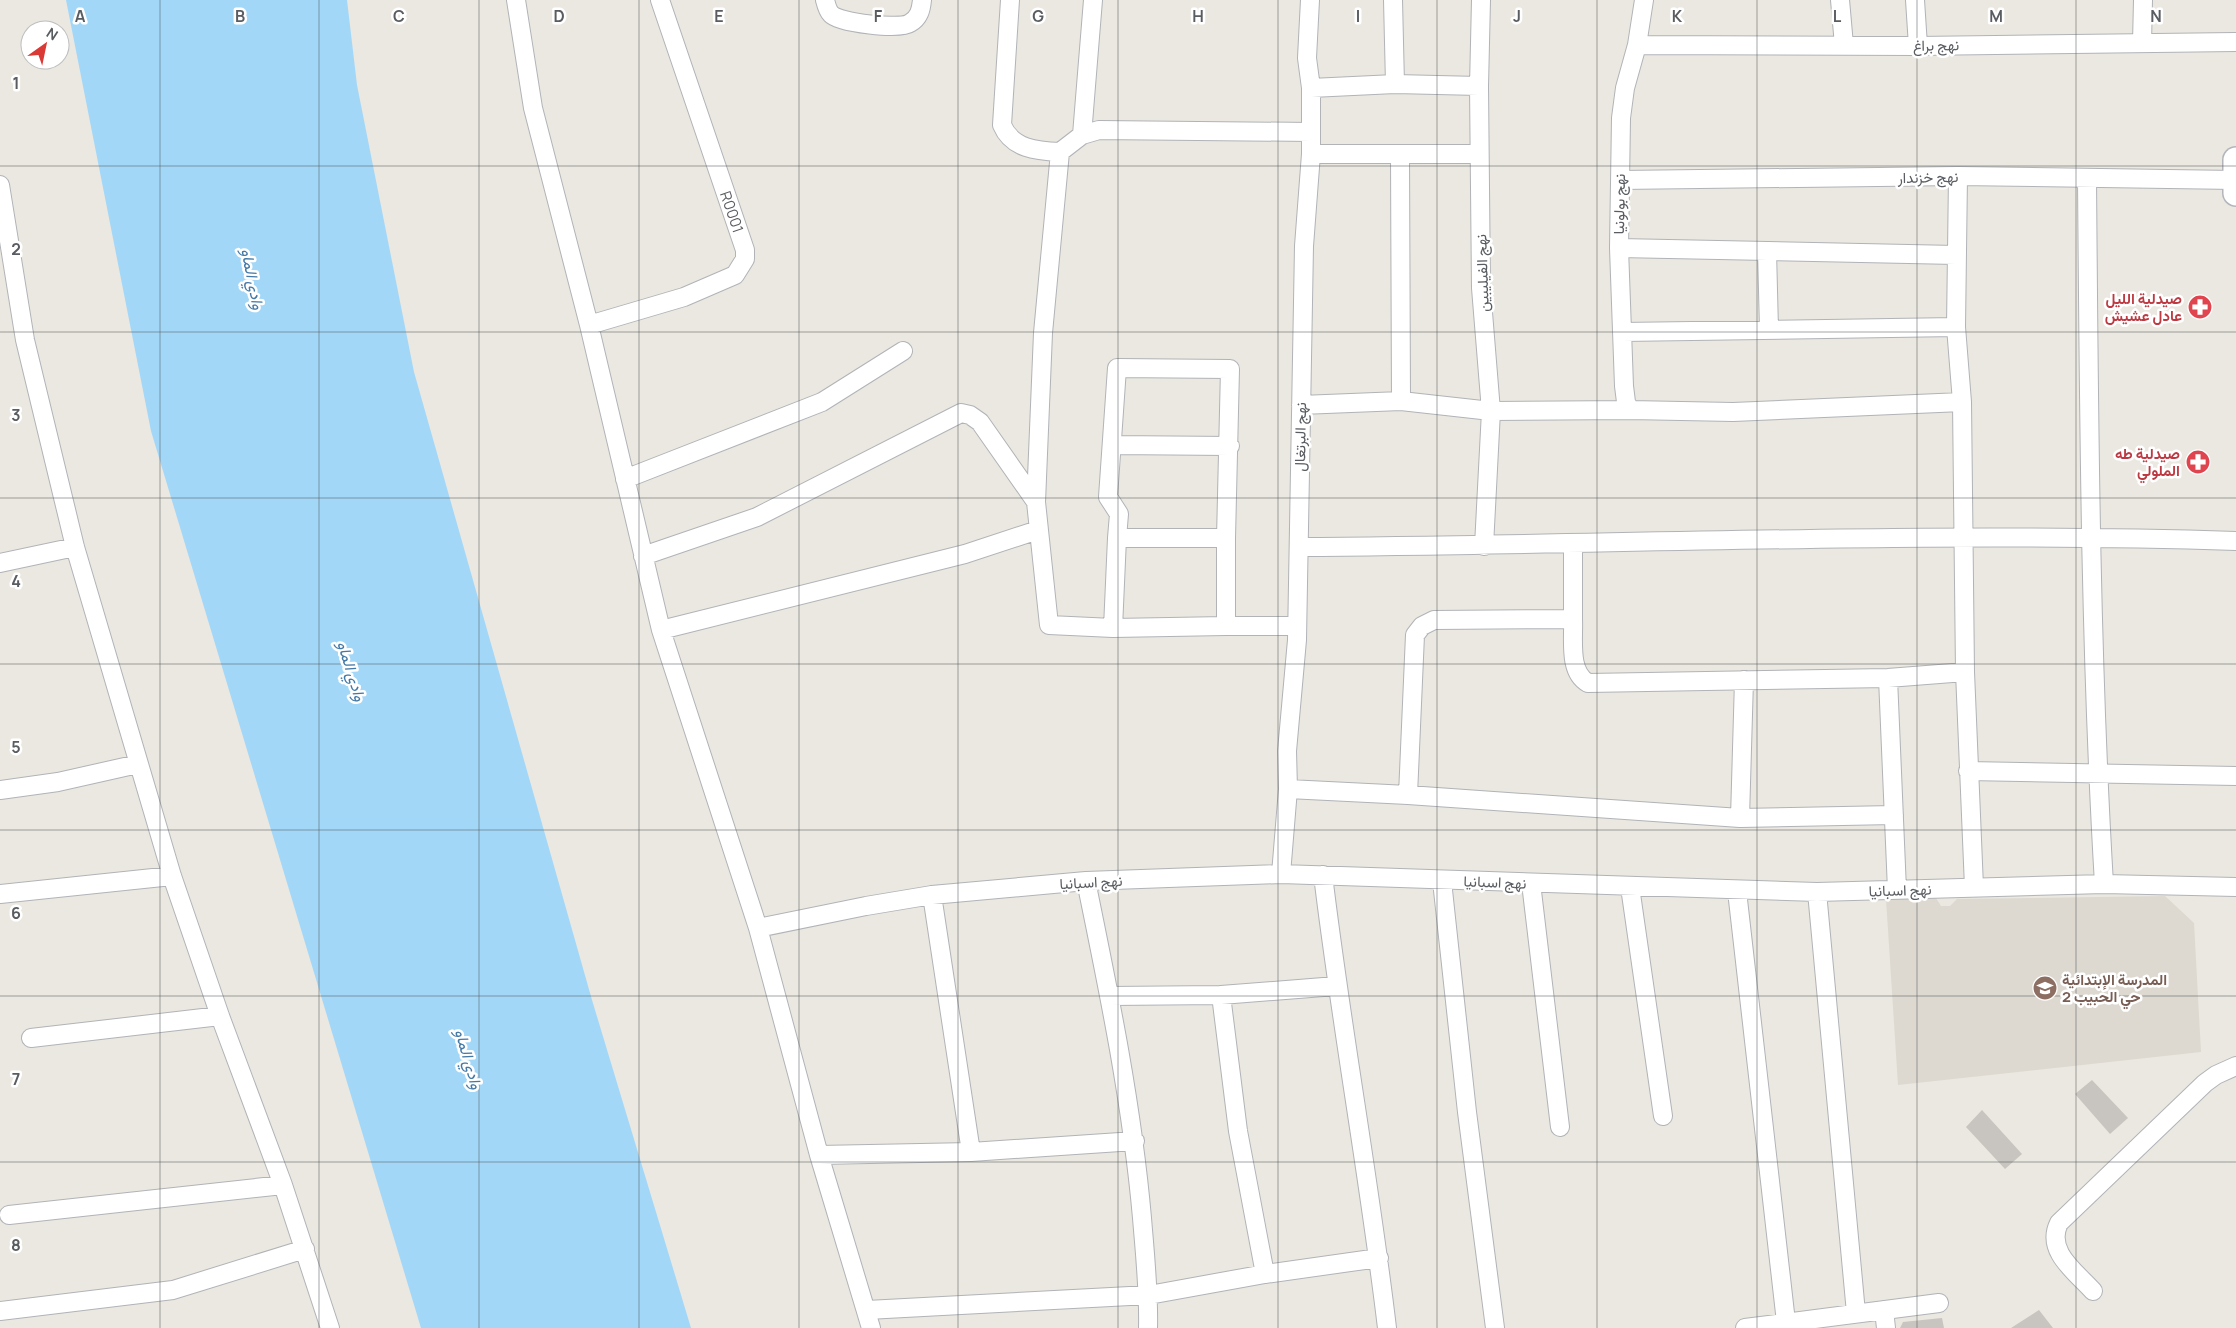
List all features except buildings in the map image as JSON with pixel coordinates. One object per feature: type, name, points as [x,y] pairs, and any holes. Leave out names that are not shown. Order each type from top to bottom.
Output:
[{"type":"main road","points":[[2236,160],[2236,193]]},
{"type":"street","points":[[516,0],[532,108],[589,325],[661,630],[758,928],[819,1156],[871,1328]]},
{"type":"street","name":"R0001","points":[[589,325],[684,297],[735,275],[745,259],[745,250],[660,0]]},
{"type":"street","points":[[824,0],[830,14],[840,20],[899,26],[910,24],[920,15],[922,0]]},
{"type":"street","points":[[1010,0],[1002,125],[1006,135],[1013,141],[1034,150],[1060,152],[1082,135],[1099,130],[1311,132]]},
{"type":"street","points":[[1082,135],[1093,0]]},
{"type":"street","name":"نهج البرتغال","points":[[1281,874],[1288,789],[1287,751],[1297,626],[1304,246],[1311,154],[1311,88],[1307,58],[1310,0]]},
{"type":"street","points":[[1393,0],[1395,84]]},
{"type":"street","name":"نهج الفيليبين","points":[[1481,0],[1479,86],[1481,288],[1491,411],[1484,546]]},
{"type":"street","name":"نهج بولونيا","points":[[1630,410],[1624,395],[1618,248],[1621,118],[1625,88],[1636,45],[1644,0]]},
{"type":"street","points":[[1840,0],[1844,45]]},
{"type":"street","points":[[1915,0],[1918,46]]},
{"type":"street","points":[[2142,42],[2143,0]]},
{"type":"street","name":"نهج براغ","points":[[1636,45],[1918,46],[2236,42]]},
{"type":"street","points":[[1311,88],[1395,84],[1479,86]]},
{"type":"street","points":[[1060,152],[1043,333],[1036,502],[1049,626],[1113,628],[1297,626]]},
{"type":"street","points":[[1311,154],[1479,154]]},
{"type":"street","points":[[1400,155],[1401,401]]},
{"type":"street","points":[[1958,176],[1956,327],[1962,402],[1965,672],[1974,887]]},
{"type":"street","name":"نهج خزندار","points":[[1620,180],[1958,176],[2236,180]]},
{"type":"street","points":[[2088,178],[2090,536],[2098,773],[2104,884]]},
{"type":"street","points":[[0,185],[25,340],[75,547],[172,876],[220,1016],[283,1185],[330,1328]]},
{"type":"street","points":[[1618,248],[1956,255]]},
{"type":"street","points":[[1767,251],[1769,329]]},
{"type":"street","points":[[1622,332],[1956,327]]},
{"type":"street","points":[[625,479],[822,402],[903,351]]},
{"type":"street","points":[[1113,628],[1116,538],[1119,514],[1108,496],[1117,368],[1230,370],[1226,626]]},
{"type":"street","points":[[1301,405],[1401,401],[1491,411],[1630,410],[1733,412],[1962,402]]},
{"type":"street","points":[[643,556],[757,518],[961,413],[970,415],[980,422],[1036,502]]},
{"type":"street","points":[[1112,445],[1230,446]]},
{"type":"street","points":[[661,630],[965,554],[1038,530]]},
{"type":"street","points":[[1298,547],[1484,546],[1573,543],[2090,536],[2236,541]]},
{"type":"street","points":[[1116,538],[1226,538]]},
{"type":"street","points":[[1573,543],[1575,670],[1580,678],[1588,684],[1888,678],[1965,672]]},
{"type":"street","points":[[0,563],[75,547]]},
{"type":"street","points":[[1408,795],[1415,635],[1422,626],[1434,620],[1573,619]]},
{"type":"street","points":[[1888,678],[1897,890]]},
{"type":"street","points":[[1740,818],[1744,680]]},
{"type":"street","points":[[0,790],[58,782],[138,764]]},
{"type":"street","points":[[1968,770],[2236,776]]},
{"type":"street","points":[[1288,789],[1408,795],[1740,818],[1894,815]]},
{"type":"street","name":"نهج اسبانيا","points":[[758,928],[932,895],[1086,881],[1281,874],[1737,891],[1816,892],[2104,884],[2236,887]]},
{"type":"street","points":[[1323,875],[1336,986],[1379,1258],[1387,1328]]},
{"type":"street","points":[[0,894],[172,876]]},
{"type":"street","points":[[1086,881],[1110,996],[1135,1141],[1149,1295],[1148,1328]]},
{"type":"street","points":[[1442,881],[1467,1112],[1495,1328]]},
{"type":"street","points":[[1531,883],[1560,1127]]},
{"type":"street","points":[[1630,887],[1663,1116]]},
{"type":"street","points":[[1737,891],[1786,1322]]},
{"type":"street","points":[[1816,892],[1856,1313]]},
{"type":"street","points":[[932,895],[971,1152]]},
{"type":"street","points":[[1110,996],[1221,995],[1336,986]]},
{"type":"street","points":[[1221,995],[1238,1131],[1265,1274]]},
{"type":"street","points":[[31,1038],[220,1016]]},
{"type":"street","points":[[2093,1291],[2057,1251],[2054,1237],[2059,1223],[2205,1083],[2216,1075],[2236,1066]]},
{"type":"street","points":[[819,1156],[971,1152],[1135,1141]]},
{"type":"street","points":[[9,1215],[283,1185]]},
{"type":"street","points":[[0,1311],[173,1290],[305,1249]]},
{"type":"street","points":[[867,1310],[1149,1295],[1265,1274],[1379,1258]]},
{"type":"street","points":[[1745,1328],[1939,1303]]},
{"type":"street","points":[[1884,1310],[1886,1328]]},
{"type":"shaded area","name":"المدرسة الإبتدائية حي الحبيب 2","points":[[2165,896],[2194,923],[2201,1052],[1898,1085],[1886,899],[1936,898],[1941,906],[1950,906],[1957,899]]},
{"type":"water","name":"وادي الماو","points":[[66,0],[347,0],[357,85],[414,372],[592,1000],[691,1328],[421,1328],[151,431]]},
{"type":"place","name":"صيدلية الليل عادل عشيش","points":[[2200,307]]},
{"type":"place","name":"صيدلية طه الملولي","points":[[2198,462]]},
{"type":"place","name":"المدرسة الإبتدائية حي الحبيب 2","points":[[2045,988]]}]
